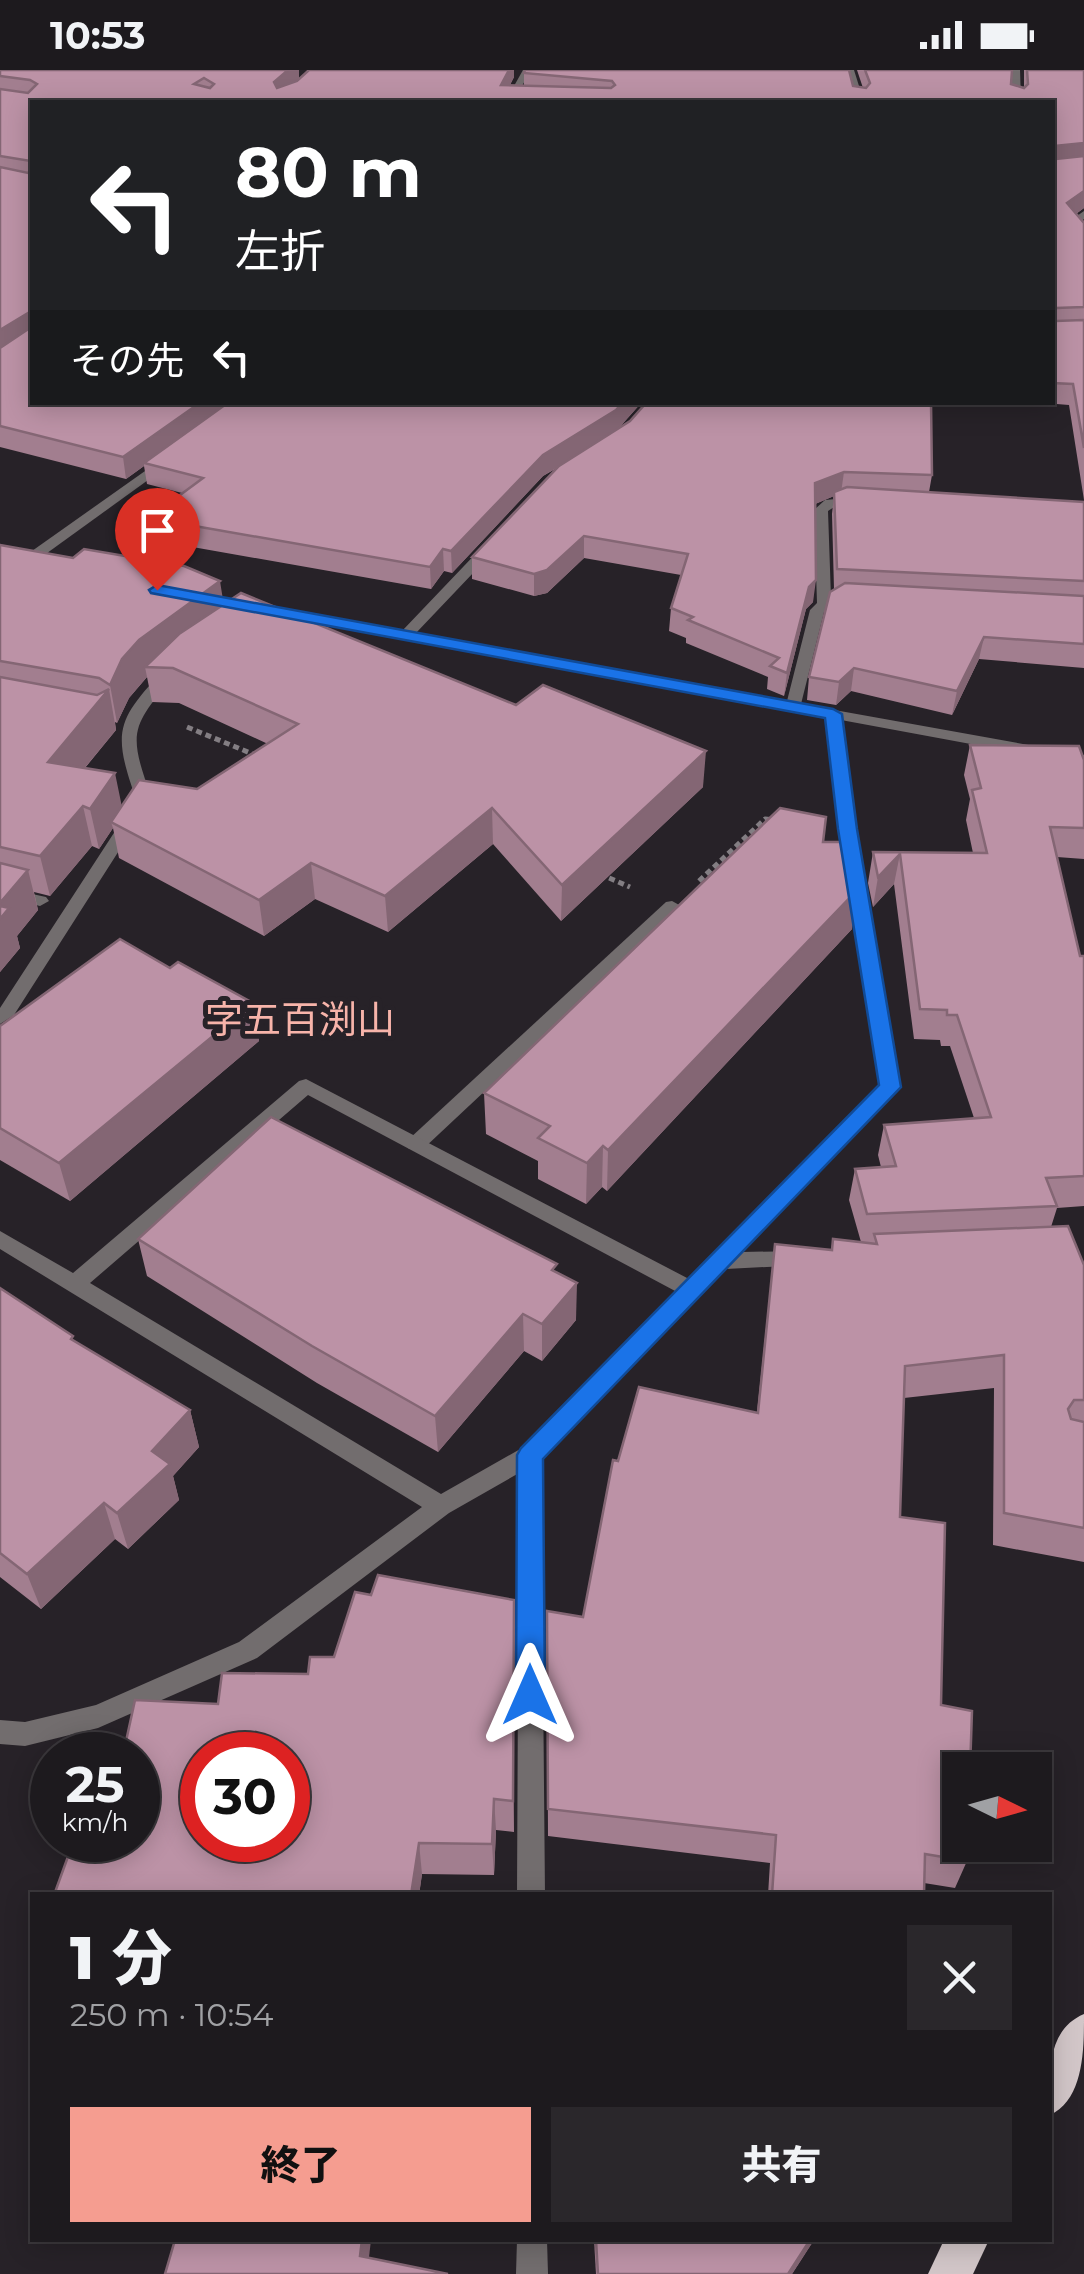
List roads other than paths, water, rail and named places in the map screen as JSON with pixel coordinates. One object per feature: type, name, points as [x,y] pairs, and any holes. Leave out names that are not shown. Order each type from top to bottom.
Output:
[{"type":"highway","points":[[1052,2091],[1084,2034]]},
{"type":"highway","points":[[949,2274],[967,2242]]},
{"type":"street","points":[[850,70],[859,100]]},
{"type":"street","points":[[1016,70],[1017,100]]},
{"type":"street","points":[[511,99],[527,71],[512,71]]},
{"type":"street","points":[[511,99],[531,97]]},
{"type":"street","points":[[1084,214],[1072,223],[1084,240]]},
{"type":"street","points":[[20,566],[182,451]]},
{"type":"street","points":[[824,604],[821,510],[842,501],[880,502]]},
{"type":"street","points":[[407,634],[499,538]]},
{"type":"street","points":[[0,563],[38,569]]},
{"type":"street","points":[[186,595],[1084,760]]},
{"type":"street","points":[[793,707],[817,610],[824,604],[853,596],[872,597]]},
{"type":"street","points":[[231,627],[260,608]]},
{"type":"street","points":[[0,1018],[8,1012],[144,799],[127,753],[127,726],[144,698],[187,656]]},
{"type":"street","points":[[0,1732],[25,1734],[98,1716],[248,1650],[441,1506],[530,1455],[890,1087],[847,829],[833,714]]},
{"type":"street","points":[[0,892],[40,900]]},
{"type":"street","points":[[416,1144],[672,906]]},
{"type":"street","points":[[74,1284],[306,1086],[690,1289]]},
{"type":"street","points":[[0,1239],[441,1506]]},
{"type":"street","points":[[717,1261],[830,1258]]},
{"type":"street","points":[[530,1455],[531,1892]]},
{"type":"street","points":[[532,2242],[532,2274]]},
{"type":"district","name":"字五百渕山","points":[[300,1019]]}]
